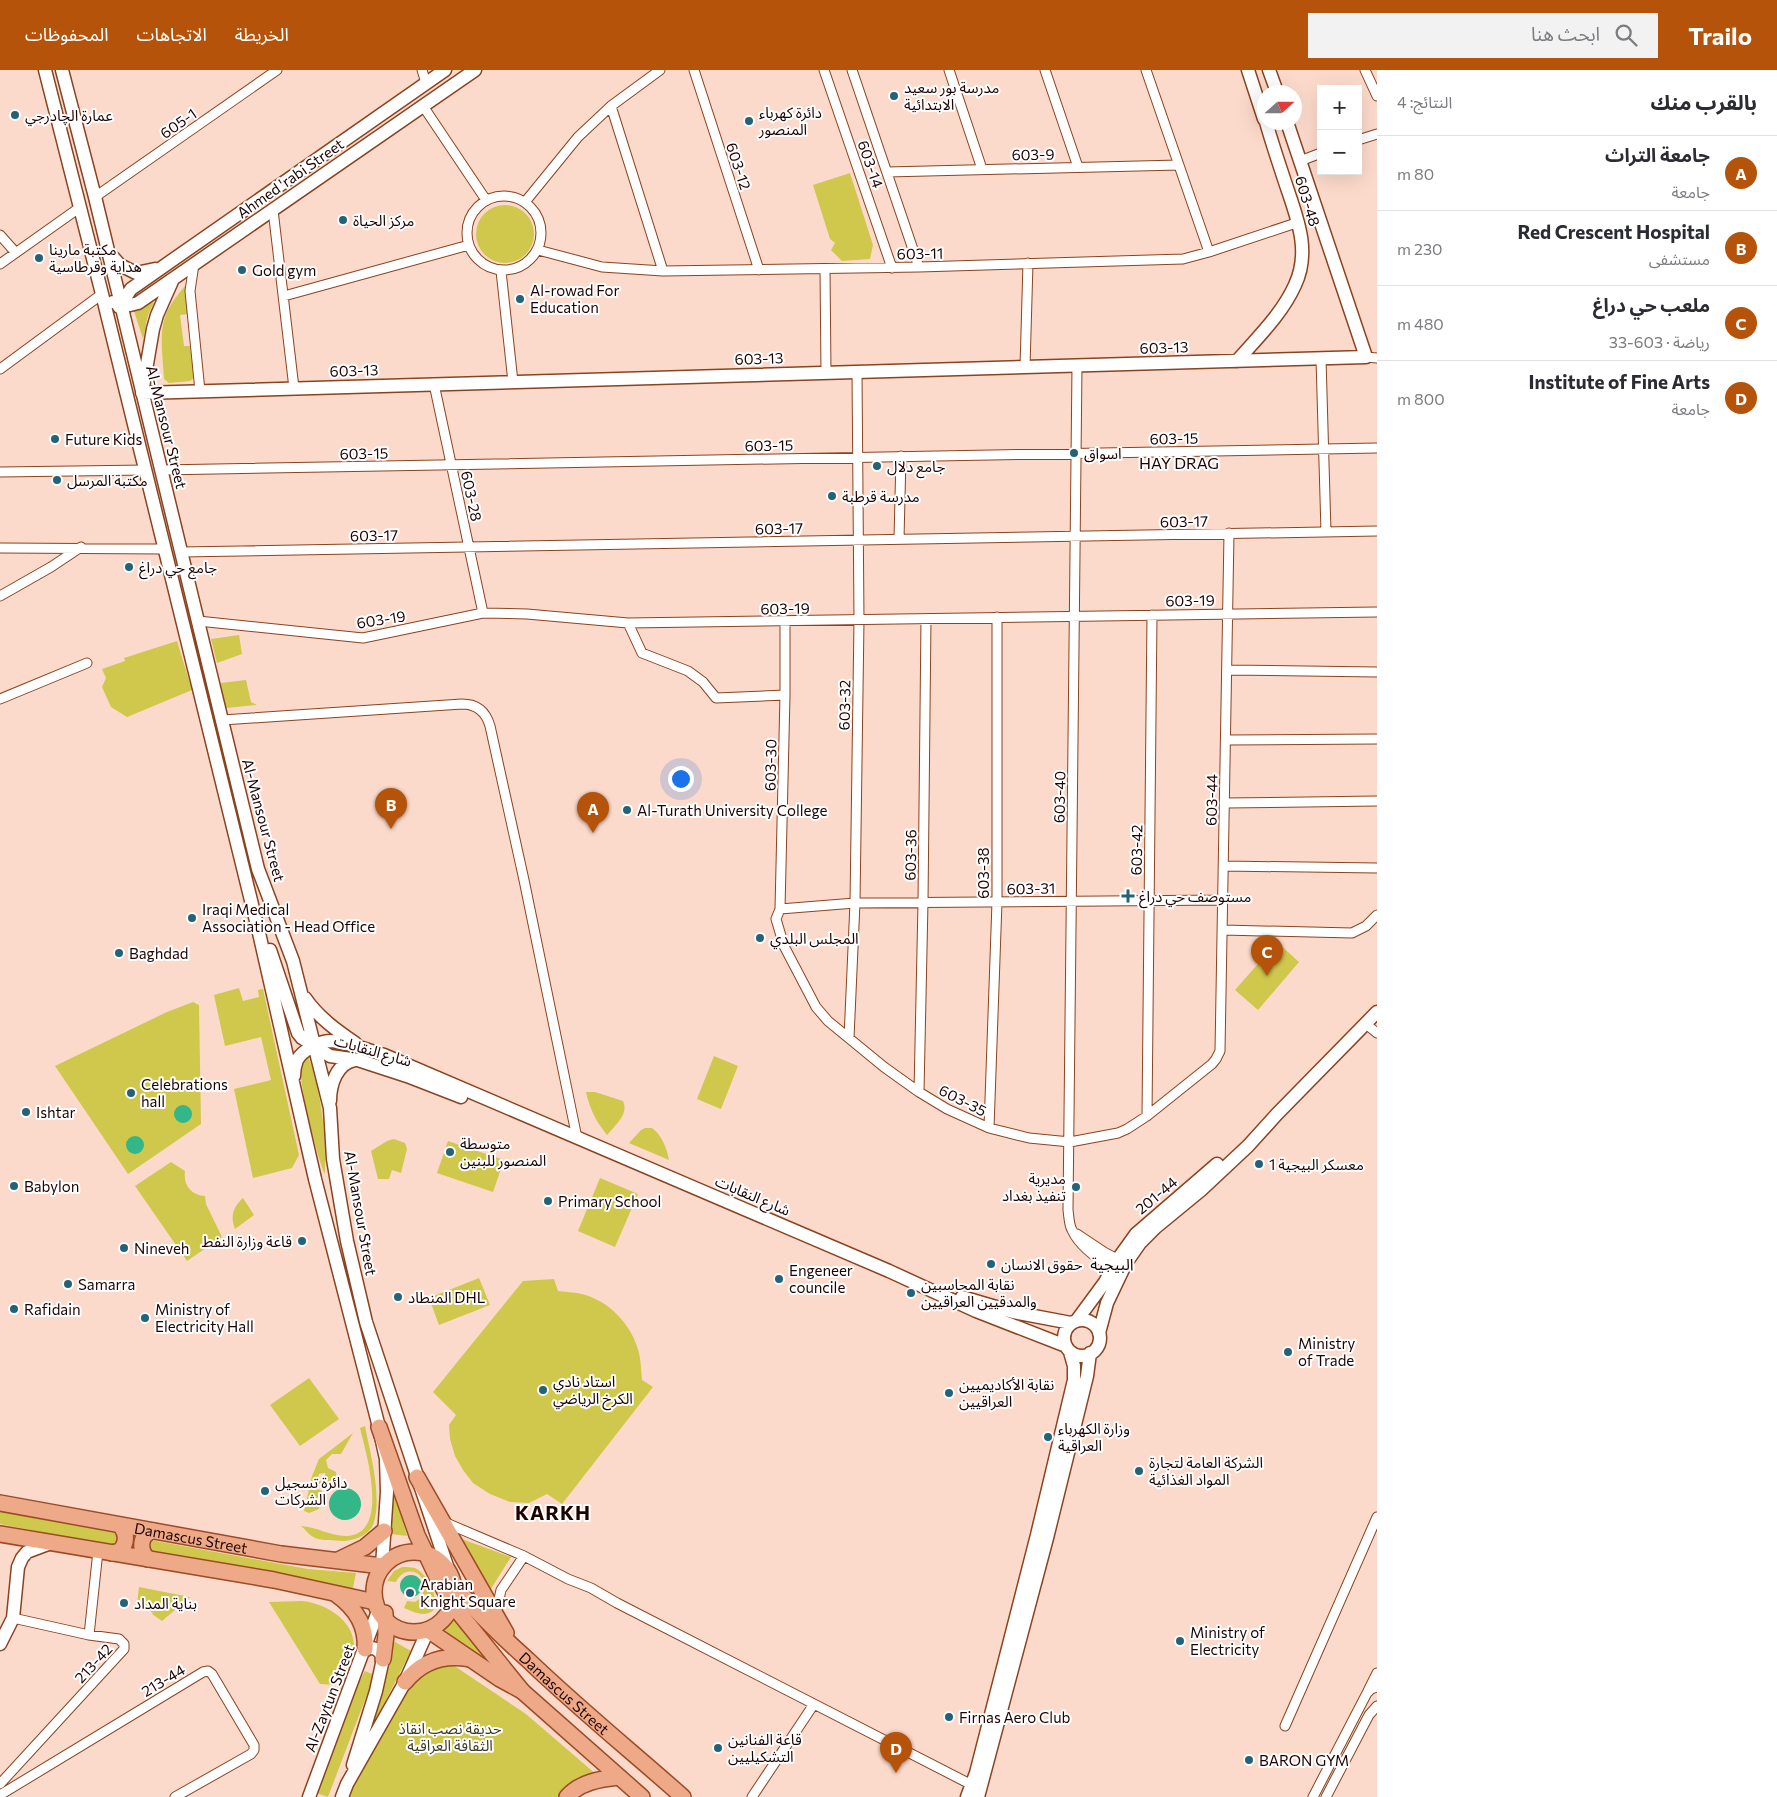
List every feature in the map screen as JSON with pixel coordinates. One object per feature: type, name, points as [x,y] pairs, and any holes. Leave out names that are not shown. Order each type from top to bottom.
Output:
[{"type":"main road","name":"Al-Mansour Street","points":[[45,70],[111,328],[252,903],[315,1179],[379,1427],[386,1459],[387,1492],[382,1566]]},
{"type":"main road","name":"Al-Mansour Street","points":[[62,70],[95,197],[258,869],[284,934],[301,992],[330,1108],[333,1159],[351,1259],[366,1322],[451,1578]]},
{"type":"main road","name":"Ahmed 'rabi Street","points":[[111,328],[121,304],[131,289],[445,70]]},
{"type":"main road","name":"Ahmed 'rabi Street","points":[[121,304],[130,306],[138,303],[474,70]]},
{"type":"main road","name":"603-48","points":[[1248,70],[1257,97]]},
{"type":"main road","points":[[1269,70],[1274,85]]},
{"type":"main road","name":"603-48","points":[[1237,361],[1274,318],[1295,286],[1301,269],[1303,250],[1299,222],[1268,130]]},
{"type":"main road","name":"603-48","points":[[1290,130],[1372,358]]},
{"type":"main road","points":[[1290,197],[1310,190]]},
{"type":"main road","points":[[108,251],[120,265],[136,273],[164,266]]},
{"type":"main road","points":[[142,392],[153,329],[173,279]]},
{"type":"main road","points":[[102,294],[108,299],[121,304]]},
{"type":"main road","name":"603-13","points":[[142,392],[1372,358]]},
{"type":"main road","points":[[252,903],[278,971],[298,1033],[314,1046],[302,1054],[297,1061],[294,1071],[294,1087]]},
{"type":"main road","points":[[301,992],[314,1011],[360,1054],[346,1063],[337,1074],[331,1088],[330,1108]]},
{"type":"main road","name":"201-44","points":[[1074,1321],[1119,1265],[1136,1234],[1277,1114],[1377,1012]]},
{"type":"main road","name":"شارع النقابات","points":[[314,1046],[330,1041],[360,1054],[384,1055],[1068,1349]]},
{"type":"main road","name":"201-44","points":[[1099,1333],[1119,1265]]},
{"type":"main road","name":"شارع النقابات","points":[[889,1271],[908,1275],[962,1297],[1013,1312],[1074,1321]]},
{"type":"main road","points":[[978,1797],[1042,1536],[1074,1380],[1074,1366],[1064,1339],[1065,1331],[1074,1321],[1084,1320],[1096,1327],[1099,1333],[1098,1346],[1090,1353],[1080,1356],[1068,1349]]},
{"type":"main road","points":[[970,1791],[1087,1376],[1090,1353]]},
{"type":"main road","points":[[379,1427],[426,1553],[452,1604],[522,1691]]},
{"type":"main road","points":[[417,1477],[516,1650]]},
{"type":"main road","name":"Damascus Street","points":[[0,1503],[280,1554],[382,1566]]},
{"type":"main road","points":[[105,1552],[120,1551],[126,1541],[126,1536],[121,1526]]},
{"type":"main road","points":[[148,1559],[142,1551],[142,1540],[149,1532],[153,1531]]},
{"type":"main road","points":[[336,1561],[356,1553],[384,1531]]},
{"type":"main road","name":"Damascus Street","points":[[0,1534],[274,1580],[336,1594],[380,1611]]},
{"type":"main road","points":[[0,1644],[13,1618],[18,1567],[22,1558],[27,1552],[51,1543]]},
{"type":"main road","points":[[348,1784],[383,1659],[380,1611],[375,1582],[382,1566],[393,1557],[414,1551],[426,1553]]},
{"type":"main road","name":"Damascus Street","points":[[426,1553],[443,1564],[451,1578],[478,1613],[516,1650],[683,1797]]},
{"type":"main road","points":[[364,1564],[375,1582],[382,1601],[380,1611]]},
{"type":"main road","points":[[380,1611],[395,1628],[417,1632],[428,1630],[444,1619],[452,1604],[454,1594],[451,1578]]},
{"type":"main road","points":[[336,1594],[358,1616],[365,1636],[365,1649],[375,1648],[381,1652],[383,1659]]},
{"type":"main road","name":"Al-Zaytun Street","points":[[309,1797],[380,1611]]},
{"type":"main road","points":[[342,1797],[405,1682],[428,1630]]},
{"type":"main road","name":"Damascus Street","points":[[428,1630],[500,1679],[522,1691],[642,1797]]},
{"type":"main road","points":[[405,1682],[418,1669],[434,1660],[452,1657],[471,1659]]},
{"type":"main road","points":[[568,1797],[574,1789],[586,1784],[602,1779],[619,1777]]},
{"type":"street","name":"605-1","points":[[95,197],[277,70]]},
{"type":"street","points":[[422,70],[426,83]]},
{"type":"street","points":[[525,202],[578,137],[612,106],[660,70]]},
{"type":"street","name":"603-12","points":[[694,70],[759,270]]},
{"type":"street","name":"603-14","points":[[824,70],[892,268]]},
{"type":"street","name":"603-14","points":[[852,70],[919,267]]},
{"type":"street","points":[[949,70],[982,169]]},
{"type":"street","points":[[1045,70],[1078,167]]},
{"type":"street","points":[[1146,70],[1209,252]]},
{"type":"street","points":[[1365,70],[1377,96]]},
{"type":"street","points":[[423,106],[486,200]]},
{"type":"street","points":[[612,106],[663,271]]},
{"type":"street","points":[[1362,139],[1377,134]]},
{"type":"street","points":[[1300,160],[1317,154]]},
{"type":"street","name":"603-9","points":[[886,172],[1179,165]]},
{"type":"street","points":[[506,195],[516,197],[525,202],[533,209],[542,229],[538,250],[522,266],[512,270],[501,271],[481,263],[468,245],[466,232],[469,220],[476,208],[495,196],[506,195]]},
{"type":"street","points":[[0,264],[79,208]]},
{"type":"street","points":[[273,210],[294,388]]},
{"type":"street","name":"603-11","points":[[538,250],[602,267],[663,271],[892,268],[1182,259],[1299,222]]},
{"type":"street","points":[[0,235],[16,253]]},
{"type":"street","points":[[284,296],[468,245]]},
{"type":"street","points":[[194,264],[190,291],[200,391]]},
{"type":"street","points":[[1025,367],[1028,264]]},
{"type":"street","points":[[825,269],[826,373]]},
{"type":"street","points":[[501,271],[513,382]]},
{"type":"street","points":[[0,369],[102,294]]},
{"type":"street","points":[[1321,359],[1326,532]]},
{"type":"street","name":"603-40","points":[[1077,366],[1068,1210],[1071,1229],[1119,1265]]},
{"type":"street","name":"603-32","points":[[849,1038],[855,903],[859,620],[857,372]]},
{"type":"street","name":"603-28","points":[[434,384],[483,613]]},
{"type":"street","name":"603-15","points":[[161,470],[1377,448]]},
{"type":"street","points":[[899,539],[901,456]]},
{"type":"street","points":[[0,472],[146,470]]},
{"type":"street","name":"603-17","points":[[181,552],[1377,531]]},
{"type":"street","name":"603-44","points":[[1212,1064],[1220,1051],[1221,1043],[1229,534]]},
{"type":"street","points":[[0,596],[51,567],[80,547]]},
{"type":"street","points":[[0,548],[165,549]]},
{"type":"street","name":"603-19","points":[[198,621],[363,638],[483,613],[527,614],[628,623],[1377,612]]},
{"type":"street","name":"603-42","points":[[1147,1116],[1152,615]]},
{"type":"street","name":"603-38","points":[[989,1128],[997,902],[997,617]]},
{"type":"street","name":"603-36","points":[[919,1092],[926,619]]},
{"type":"street","name":"603-30","points":[[780,909],[785,622]]},
{"type":"street","points":[[628,623],[642,653],[688,672],[703,682],[716,698],[785,695]]},
{"type":"street","points":[[0,699],[87,663]]},
{"type":"street","points":[[1227,670],[1377,672]]},
{"type":"street","points":[[222,720],[462,704],[475,706],[485,714],[490,726],[522,872],[577,1138]]},
{"type":"street","points":[[1226,740],[1377,739]]},
{"type":"street","points":[[1225,803],[1377,801]]},
{"type":"street","points":[[1224,866],[1377,868]]},
{"type":"street","name":"603-31","points":[[780,909],[855,903],[1223,900]]},
{"type":"street","name":"603-35","points":[[780,909],[776,919],[778,930],[806,989],[816,1007],[828,1021],[884,1067],[919,1092],[947,1109],[989,1128],[1029,1138],[1070,1142],[1118,1133],[1147,1116],[1212,1064]]},
{"type":"street","points":[[1223,930],[1352,933],[1366,926],[1377,915]]},
{"type":"street","points":[[1366,1024],[1377,1033]]},
{"type":"street","points":[[1285,1726],[1377,1517]]},
{"type":"street","points":[[442,1521],[524,1556],[591,1588],[625,1608],[814,1704],[970,1791]]},
{"type":"street","points":[[89,1635],[105,1552]]},
{"type":"street","points":[[496,1617],[501,1590],[524,1556]]},
{"type":"street","name":"213-42","points":[[0,1784],[124,1650],[124,1644],[119,1639],[89,1635],[13,1618]]},
{"type":"street","name":"213-44","points":[[0,1795],[203,1672],[208,1671],[212,1674],[254,1746],[254,1750],[251,1754],[175,1797]]},
{"type":"street","points":[[1313,1797],[1377,1674]]},
{"type":"street","points":[[1367,1694],[1371,1689],[1377,1687]]},
{"type":"street","points":[[752,1797],[814,1704]]},
{"type":"street","points":[[1326,1797],[1369,1715],[1377,1706]]},
{"type":"green space","points":[[850,173],[873,245],[870,259],[842,261],[831,250],[835,243],[830,239],[813,185]]},
{"type":"green space","points":[[499,205],[511,205],[526,213],[534,228],[534,240],[526,255],[511,263],[499,263],[484,255],[476,240],[476,228],[484,213]]},
{"type":"green space","points":[[188,282],[188,314],[180,315],[184,346],[190,346],[194,378],[190,381],[169,383],[164,379],[162,345],[164,320],[169,308]]},
{"type":"green space","points":[[152,302],[154,303],[148,317],[143,339],[134,311]]},
{"type":"green space","points":[[239,635],[242,654],[217,663],[211,639]]},
{"type":"green space","points":[[177,641],[192,690],[127,717],[111,707],[102,687],[106,678],[102,669],[125,661],[124,658]]},
{"type":"green space","points":[[246,680],[251,702],[257,705],[226,708],[220,686],[221,683]]},
{"type":"green space","points":[[1277,942],[1299,962],[1258,1010],[1235,990]]},
{"type":"green space","points":[[239,988],[243,1001],[259,997],[258,990],[263,989],[299,1155],[292,1168],[253,1178],[234,1089],[271,1080],[261,1037],[225,1046],[214,995]]},
{"type":"green space","points":[[193,1002],[199,1005],[201,1124],[128,1174],[55,1066],[167,1012]]},
{"type":"green space","points":[[714,1056],[738,1066],[721,1109],[697,1099]]},
{"type":"green space","points":[[307,1057],[309,1058],[320,1101],[324,1130],[325,1174],[314,1141],[302,1083],[302,1068]]},
{"type":"green space","points":[[586,1092],[595,1092],[623,1101],[623,1115],[607,1135],[594,1115]]},
{"type":"green space","points":[[645,1128],[652,1128],[659,1134],[669,1160],[629,1143]]},
{"type":"green space","points":[[394,1139],[405,1143],[407,1149],[401,1173],[392,1170],[389,1179],[378,1179],[371,1151]]},
{"type":"green space","points":[[448,1141],[504,1160],[493,1192],[437,1173]]},
{"type":"green space","points":[[171,1162],[185,1171],[185,1181],[192,1191],[205,1196],[206,1204],[222,1237],[187,1261],[135,1186]]},
{"type":"green space","points":[[600,1178],[638,1194],[615,1247],[578,1231]]},
{"type":"green space","points":[[243,1198],[254,1215],[235,1229],[233,1212]]},
{"type":"green space","points":[[479,1278],[490,1305],[439,1325],[429,1298]]},
{"type":"green space","name":"استاد نادي الكرخ الرياضي","points":[[554,1279],[558,1291],[588,1296],[598,1300],[617,1314],[636,1342],[640,1356],[642,1380],[653,1387],[562,1504],[547,1494],[529,1503],[510,1502],[490,1494],[473,1483],[463,1470],[455,1456],[450,1439],[449,1425],[456,1415],[433,1392],[523,1281]]},
{"type":"green space","points":[[309,1378],[339,1419],[300,1446],[270,1405]]},
{"type":"green space","points":[[365,1426],[376,1487],[377,1500],[374,1522],[370,1530],[352,1540],[323,1540],[316,1538],[301,1526],[334,1535],[346,1536],[360,1532],[368,1522],[372,1508],[372,1491],[367,1455],[360,1428]]},
{"type":"green space","points":[[353,1433],[341,1454],[332,1454],[326,1460],[328,1468],[336,1472],[337,1479],[329,1482],[326,1479],[325,1473],[319,1474],[318,1478],[320,1481],[324,1480],[327,1484],[324,1488],[318,1483],[315,1485],[316,1488],[322,1491],[319,1509],[309,1513],[304,1511],[312,1476],[319,1459]]},
{"type":"green space","points":[[393,1487],[407,1536],[391,1534]]},
{"type":"green space","points":[[0,1512],[113,1532],[117,1535],[117,1542],[112,1546],[0,1524]]},
{"type":"green space","points":[[459,1538],[511,1557],[489,1592]]},
{"type":"green space","points":[[151,1540],[308,1569],[356,1573],[352,1593],[149,1553],[146,1545]]},
{"type":"green space","points":[[402,1567],[415,1568],[427,1579],[435,1597],[435,1607],[422,1595],[424,1582],[417,1573],[406,1572],[396,1582],[387,1581],[394,1571]]},
{"type":"green space","points":[[139,1587],[190,1597],[162,1621],[149,1610],[147,1611],[137,1604]]},
{"type":"green space","points":[[421,1598],[434,1610],[423,1614],[404,1608],[407,1601],[415,1602]]},
{"type":"green space","points":[[302,1601],[320,1605],[337,1614],[349,1628],[353,1637],[353,1654],[344,1676],[336,1685],[320,1684],[269,1602]]},
{"type":"green space","points":[[455,1620],[490,1665],[445,1633],[448,1625]]},
{"type":"green space","points":[[390,1639],[411,1651],[369,1733]]},
{"type":"green space","name":"حديقة نصب انقاذ الثقافة العراقية","points":[[450,1663],[526,1714],[597,1775],[567,1788],[559,1797],[348,1797],[384,1727],[418,1675],[435,1665]]},
{"type":"green space","points":[[365,1671],[372,1674],[371,1684],[328,1797],[316,1793],[359,1682]]},
{"type":"shaded area","points":[[183,1105],[189,1108],[192,1114],[189,1120],[183,1123],[177,1120],[174,1114],[177,1108]]},
{"type":"shaded area","points":[[135,1136],[141,1139],[144,1145],[141,1151],[135,1154],[129,1151],[126,1145],[129,1139]]},
{"type":"shaded area","points":[[345,1488],[356,1493],[361,1504],[356,1515],[345,1520],[334,1515],[329,1504],[334,1493]]},
{"type":"shaded area","points":[[411,1575],[419,1578],[422,1586],[419,1594],[411,1597],[403,1594],[400,1586],[403,1578]]},
{"type":"place","name":"مدرسة بور سعيد الابتدائية","points":[[894,96]]},
{"type":"place","name":"عمارة الچادرجي","points":[[15,115]]},
{"type":"place","name":"دائرة كهرباء المنصور","points":[[749,121]]},
{"type":"place","name":"مركز الحياة","points":[[343,220]]},
{"type":"place","name":"مكتبة مارينا هداية وقرطاسية","points":[[39,258]]},
{"type":"place","name":"Gold gym","points":[[242,270]]},
{"type":"place","name":"Al-rowad For Education","points":[[520,299]]},
{"type":"place","name":"Future Kids","points":[[55,439]]},
{"type":"place","name":"اسواق","points":[[1074,453]]},
{"type":"place","name":"جامع دلال","points":[[877,466]]},
{"type":"place","name":"مكتبة المرسل","points":[[57,480]]},
{"type":"place","name":"مدرسة قرطبة","points":[[832,496]]},
{"type":"place","name":"جامع حي دراغ","points":[[129,567]]},
{"type":"place","name":"Al-Turath University College","points":[[627,810]]},
{"type":"place","name":"Red Crescent Hospital","points":[[391,829]]},
{"type":"place","name":"جامعة التراث","points":[[593,833]]},
{"type":"place","name":"مستوصف حي دراغ","points":[[1128,896]]},
{"type":"place","name":"Iraqi Medical Association - Head Office","points":[[192,918]]},
{"type":"place","name":"المجلس البلدي","points":[[760,938]]},
{"type":"place","name":"Baghdad","points":[[119,953]]},
{"type":"place","name":"ملعب حي دراغ","points":[[1267,976]]},
{"type":"place","name":"Celebrations hall","points":[[131,1093]]},
{"type":"place","name":"Ishtar","points":[[26,1112]]},
{"type":"place","name":"متوسطة المنصور للبنين","points":[[450,1152]]},
{"type":"place","name":"معسكر البيجية 1","points":[[1259,1164]]},
{"type":"place","name":"Babylon","points":[[14,1186]]},
{"type":"place","name":"مديرية تنفيذ بغداد","points":[[1076,1187]]},
{"type":"place","name":"Primary School","points":[[548,1201]]},
{"type":"place","name":"قاعة وزارة النفط","points":[[302,1241]]},
{"type":"place","name":"Nineveh","points":[[124,1248]]},
{"type":"place","name":"حقوق الانسان","points":[[991,1264]]},
{"type":"place","name":"Engeneer councile","points":[[779,1279]]},
{"type":"place","name":"Samarra","points":[[68,1284]]},
{"type":"place","name":"نقابة المحاسبين والمدقيين العراقيين","points":[[911,1293]]},
{"type":"place","name":"المنطاد DHL","points":[[398,1297]]},
{"type":"place","name":"Rafidain","points":[[14,1309]]},
{"type":"place","name":"Ministry of Electricity Hall","points":[[145,1318]]},
{"type":"place","name":"Ministry of Trade","points":[[1288,1352]]},
{"type":"place","name":"استاد نادي الكرخ الرياضي","points":[[543,1390]]},
{"type":"place","name":"نقابة الأكاديميين العراقيين","points":[[949,1393]]},
{"type":"place","name":"وزارة الكهرباء العراقية","points":[[1048,1437]]},
{"type":"place","name":"الشركة العامة لتجارة المواد الغذائية","points":[[1139,1471]]},
{"type":"place","name":"دائرة تسجيل الشركات","points":[[265,1491]]},
{"type":"place","name":"Arabian Knight Square","points":[[410,1593]]},
{"type":"place","name":"بناية المداد","points":[[124,1603]]},
{"type":"place","name":"Ministry of Electricity","points":[[1180,1641]]},
{"type":"place","name":"Firnas Aero Club","points":[[949,1717]]},
{"type":"place","name":"قاعة الفنانين التشكيليين","points":[[718,1748]]},
{"type":"place","name":"BARON GYM","points":[[1249,1760]]},
{"type":"place","name":"Institute of Fine Arts","points":[[896,1773]]},
{"type":"district","name":"HAY DRAG","points":[[1179,462]]},
{"type":"district","name":"البيجية","points":[[1112,1263]]},
{"type":"district","name":"KARKH","points":[[553,1512]]}]
